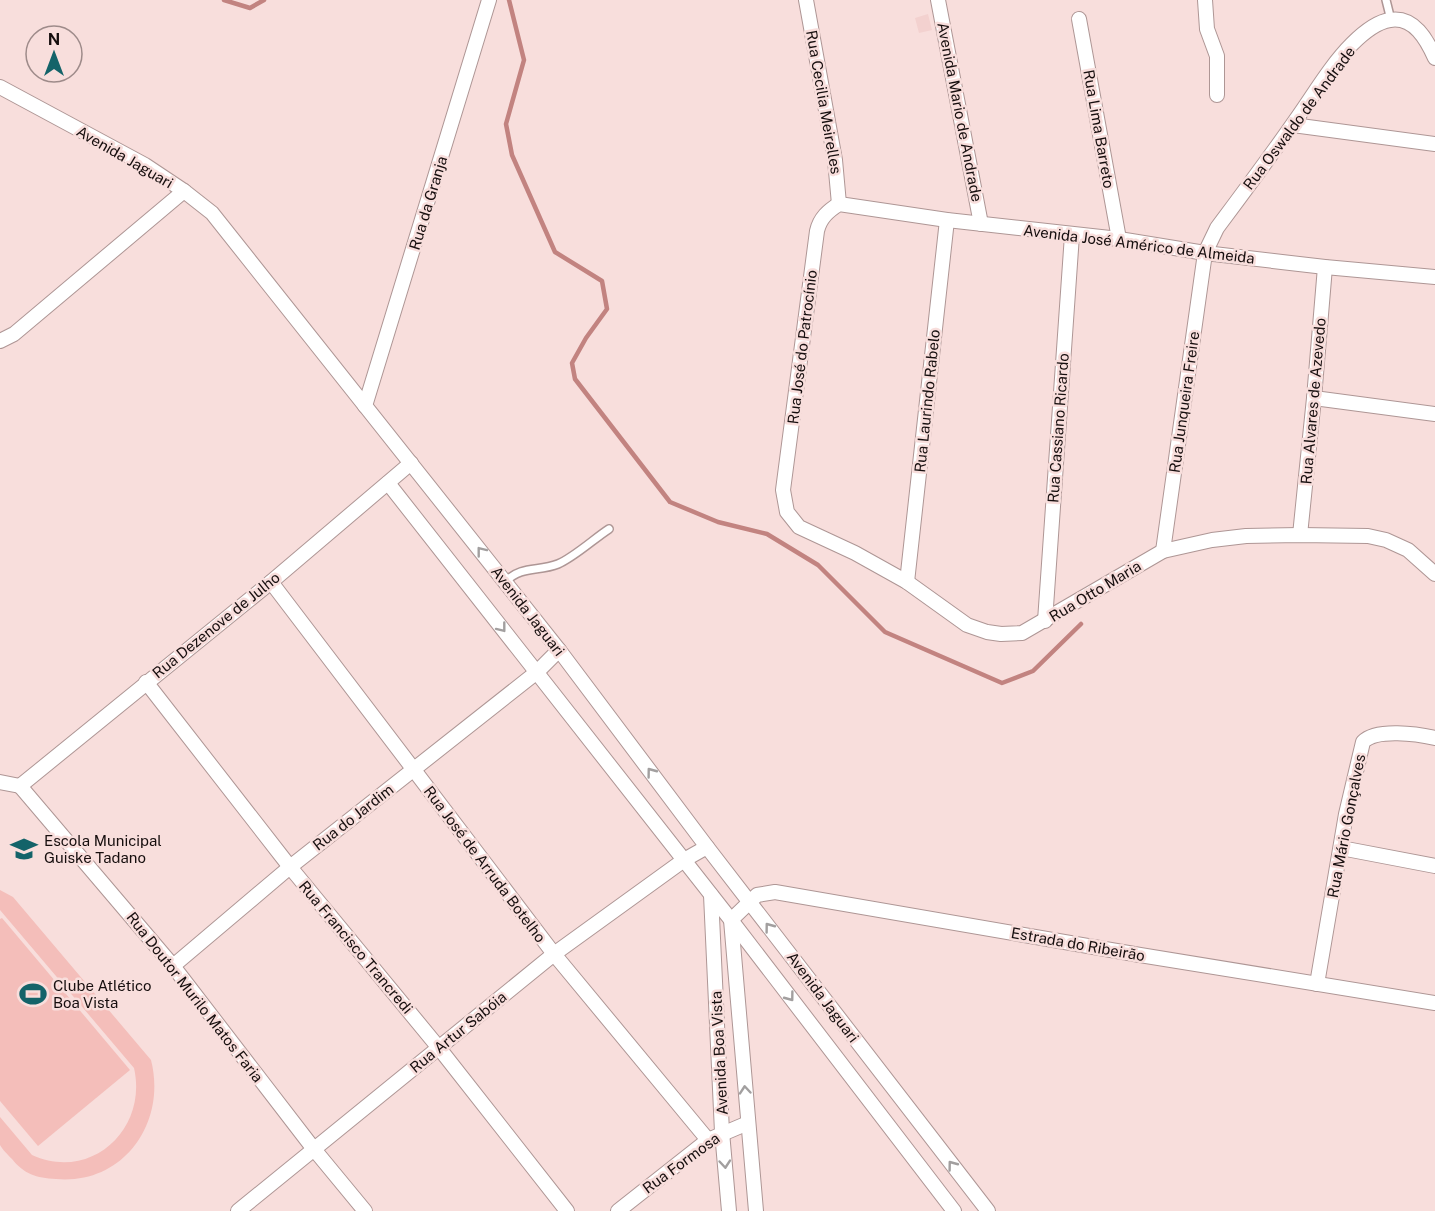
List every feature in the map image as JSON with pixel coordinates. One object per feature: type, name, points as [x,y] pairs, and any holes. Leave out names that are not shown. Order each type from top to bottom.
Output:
[{"type":"street","name":"Rua da Granja","points":[[365,406],[489,0]]},
{"type":"street","name":"Rua Cecilia Meirelles","points":[[806,0],[841,204]]},
{"type":"street","name":"Avenida Mario de Andrade","points":[[938,0],[981,224]]},
{"type":"street","points":[[1205,0],[1207,29],[1217,56],[1217,95]]},
{"type":"street","name":"Rua Lima Barreto","points":[[1079,19],[1119,239]]},
{"type":"street","points":[[1390,20],[1405,21],[1416,27],[1435,58]]},
{"type":"street","name":"Rua Oswaldo de Andrade","points":[[1204,252],[1217,228],[1337,62],[1351,45],[1375,25],[1390,20]]},
{"type":"street","name":"Avenida Jaguari","points":[[0,87],[145,165],[212,213],[559,650],[707,847],[988,1211]]},
{"type":"street","points":[[1293,125],[1435,144]]},
{"type":"street","points":[[0,341],[14,334],[184,191]]},
{"type":"street","name":"Avenida José Américo de Almeida","points":[[841,204],[947,220],[1119,239],[1325,267],[1435,277]]},
{"type":"street","name":"Rua José do Patrocínio","points":[[784,503],[783,490],[817,231],[825,214],[841,204]]},
{"type":"street","name":"Rua Laurindo Rabelo","points":[[907,582],[947,220]]},
{"type":"street","name":"Rua Cassiano Ricardo","points":[[1045,621],[1072,235]]},
{"type":"street","name":"Rua Junqueira Freire","points":[[1163,551],[1204,252]]},
{"type":"street","name":"Rua Alvares de Azevedo","points":[[1300,535],[1325,267]]},
{"type":"street","points":[[1314,398],[1435,414]]},
{"type":"street","name":"Rua Dezenove de Julho","points":[[20,786],[271,582],[411,463]]},
{"type":"street","name":"Avenida Jaguari","points":[[388,483],[684,860],[954,1211]]},
{"type":"street","name":"Rua Otto Maria","points":[[784,503],[787,512],[799,527],[855,553],[907,582],[967,625],[1001,634],[1022,633],[1163,551],[1212,540],[1246,536],[1368,536],[1386,540],[1408,550],[1435,574]]},
{"type":"street","name":"Rua José de Arruda Botelho","points":[[271,582],[554,954],[708,1140]]},
{"type":"street","name":"Rua do Jardim","points":[[173,966],[290,867],[537,672],[559,650]]},
{"type":"street","name":"Rua Francisco Trancredi","points":[[146,682],[290,867],[440,1048],[567,1211]]},
{"type":"street","name":"Rua Mário Gonçalves","points":[[1317,984],[1341,848],[1363,742],[1373,736],[1391,733],[1435,738]]},
{"type":"street","points":[[0,782],[20,786]]},
{"type":"street","name":"Rua Doutor Murilo Matos Faria","points":[[20,786],[173,966],[313,1148],[365,1211]]},
{"type":"street","name":"Rua Artur Sabóia","points":[[238,1211],[554,954],[684,860],[707,847]]},
{"type":"street","points":[[1341,848],[1435,866]]},
{"type":"street","name":"Estrada do Ribeirão","points":[[730,920],[757,895],[775,892],[1435,1003]]},
{"type":"street","name":"Avenida Boa Vista","points":[[711,895],[729,1211]]},
{"type":"street","name":"Avenida Boa Vista","points":[[730,920],[756,1211]]},
{"type":"street","name":"Rua Formosa","points":[[618,1211],[708,1140],[748,1123]]},
{"type":"lane","points":[[1386,0],[1390,20]]},
{"type":"lane","points":[[505,582],[513,574],[559,564],[609,529]]},
{"type":"shaded area","points":[[928,14],[932,30],[919,33],[915,18]]},
{"type":"shaded area","points":[[0,890],[13,897],[151,1060],[154,1083],[152,1106],[146,1126],[135,1145],[120,1160],[102,1172],[80,1178],[42,1178],[26,1172],[0,1145],[0,1117],[32,1155],[54,1162],[75,1161],[94,1155],[110,1144],[123,1129],[132,1111],[136,1090],[134,1068],[0,910]]},
{"type":"shaded area","name":"Clube Atlético Boa Vista","points":[[2,918],[130,1070],[38,1146],[0,1101],[0,919]]},
{"type":"waterway","points":[[224,0],[250,8],[264,0]]},
{"type":"waterway","points":[[509,0],[524,60],[506,124],[512,155],[555,252],[602,281],[607,309],[586,338],[572,363],[575,379],[670,502],[718,522],[767,534],[818,565],[885,632],[1002,683],[1033,671],[1081,624]]},
{"type":"place","name":"Escola Municipal Guiske Tadano","points":[[24,849]]},
{"type":"place","name":"Clube Atlético Boa Vista","points":[[33,994]]}]
